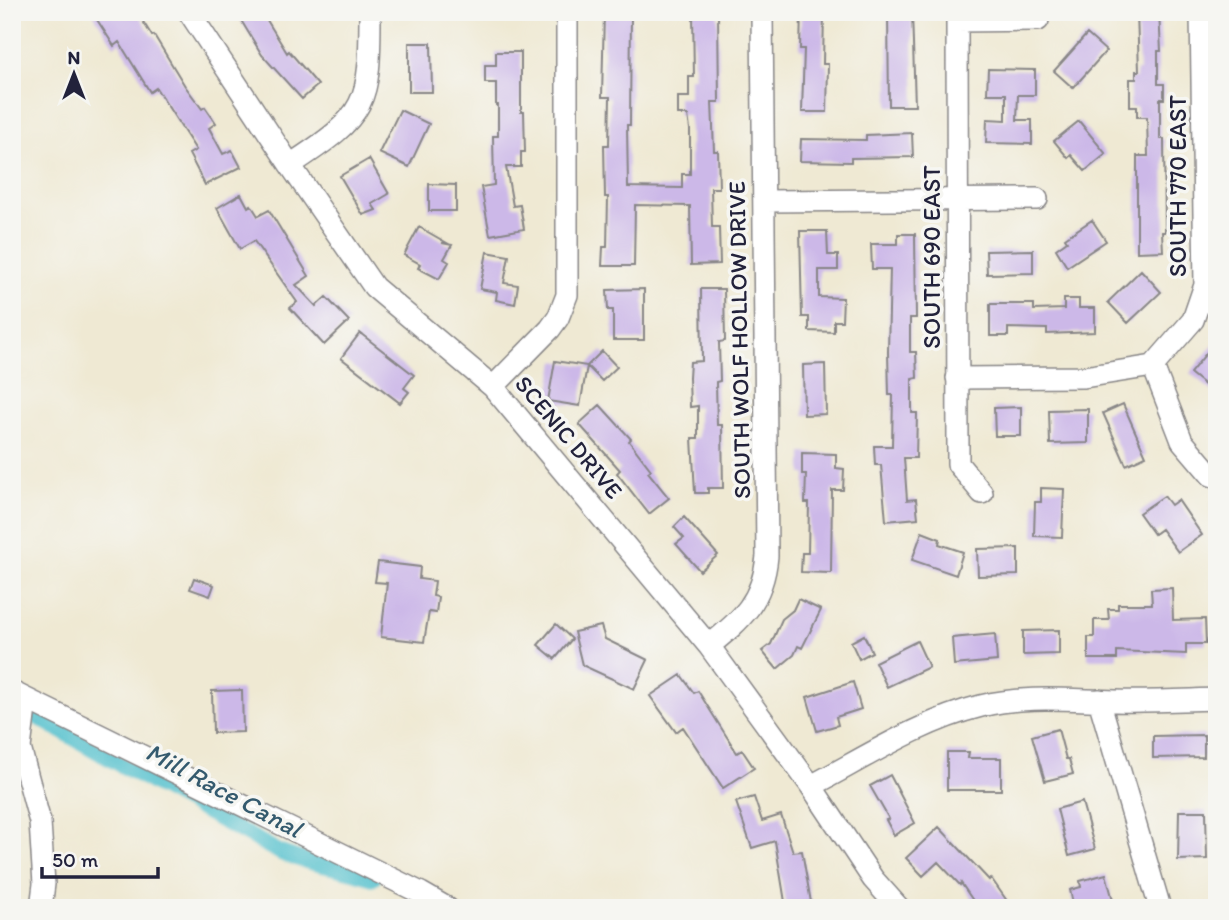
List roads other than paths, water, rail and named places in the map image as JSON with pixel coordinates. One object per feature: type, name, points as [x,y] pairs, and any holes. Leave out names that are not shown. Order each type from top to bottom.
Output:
[{"type":"street","name":"SCENIC DRIVE","points":[[190,12],[374,287],[493,387],[709,646],[811,786],[873,878],[900,908]]},
{"type":"street","points":[[290,165],[331,138],[345,126],[356,111],[368,80],[370,12]]},
{"type":"street","points":[[493,387],[550,329],[558,318],[566,295],[567,12]]},
{"type":"street","name":"SOUTH WOLF HOLLOW DRIVE","points":[[709,646],[746,614],[759,593],[766,569],[762,12]]},
{"type":"street","name":"SOUTH 770 EAST","points":[[1153,366],[1193,320],[1205,285],[1209,73],[1201,12]]},
{"type":"street","points":[[957,17],[1038,20]]},
{"type":"street","name":"SOUTH 690 EAST","points":[[957,17],[958,464],[982,493]]},
{"type":"street","points":[[764,201],[1037,199]]},
{"type":"street","points":[[957,378],[1084,377],[1153,366],[1182,441],[1211,475],[1217,477]]},
{"type":"street","points":[[41,908],[44,884],[40,822],[20,748],[19,696],[447,908]]},
{"type":"street","points":[[811,786],[914,731],[982,706],[1019,699],[1048,698],[1217,699]]},
{"type":"street","points":[[1099,700],[1160,908]]},
{"type":"waterway","name":"Mill Race Canal","points":[[37,717],[281,853],[373,878]]}]
